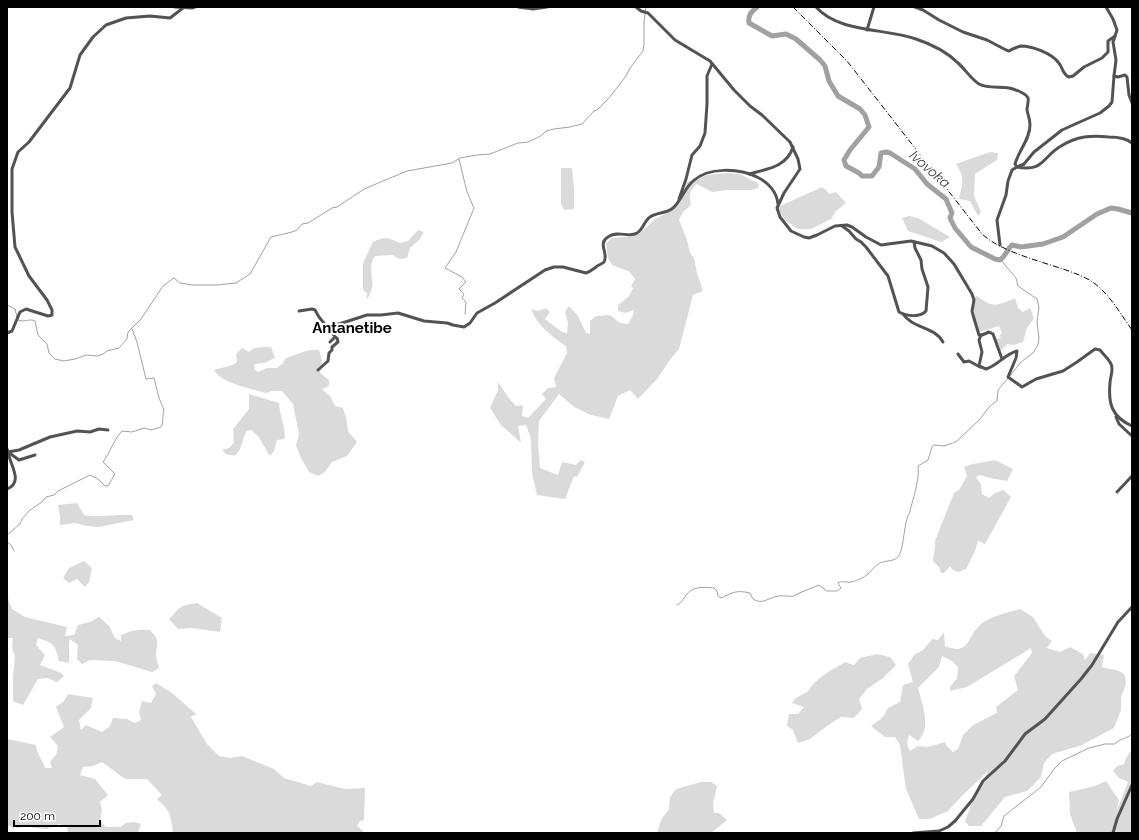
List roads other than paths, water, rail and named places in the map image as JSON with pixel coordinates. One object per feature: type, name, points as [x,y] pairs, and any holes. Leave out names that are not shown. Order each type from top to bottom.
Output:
[{"type":"street","points":[[175,7],[195,7]]},
{"type":"street","points":[[518,7],[533,9],[547,7]]},
{"type":"street","points":[[636,7],[641,11],[648,13],[675,40],[710,61],[734,90],[750,106],[762,114],[774,128],[786,137],[793,147],[800,169],[778,204]]},
{"type":"street","points":[[816,7],[823,13],[841,23],[867,30],[903,36],[934,46],[956,61],[980,84],[995,88],[1010,88],[1026,95],[1028,98],[1027,109],[1030,126],[1027,139],[1016,159],[1015,164],[1017,167]]},
{"type":"street","points":[[867,30],[874,7]]},
{"type":"street","points":[[915,7],[963,32],[986,40],[1006,50],[1009,51],[1018,46],[1022,46],[1043,51],[1056,59],[1060,63],[1065,75],[1069,77],[1102,58],[1108,52],[1108,40],[1115,36]]},
{"type":"street","points":[[1000,245],[997,220],[1006,195],[1012,170],[1024,164],[1034,152],[1062,130],[1100,113],[1112,102],[1116,60],[1114,42],[1117,30],[1114,19],[1106,7]]},
{"type":"street","points":[[7,333],[12,331],[20,312],[26,309],[48,316],[52,314],[52,310],[47,300],[29,276],[15,247],[12,212],[12,169],[18,152],[29,142],[70,88],[80,55],[93,37],[106,25],[126,18],[150,16],[170,18],[182,8]]},
{"type":"street","points":[[678,203],[692,155],[700,146],[705,133],[707,76],[712,64]]},
{"type":"street","points":[[1114,76],[1118,77],[1125,75],[1127,77],[1129,95],[1132,103]]},
{"type":"street","points":[[1017,167],[1035,167],[1065,143],[1088,136],[1116,137],[1129,140],[1132,143]]},
{"type":"street","points":[[749,174],[783,163],[791,154],[793,147]]},
{"type":"street","points":[[299,312],[312,309],[315,310],[327,326],[333,326],[367,315],[398,314],[424,321],[447,323],[464,327],[470,323],[477,312],[495,303],[545,270],[559,266],[586,273],[589,272],[605,260],[603,243],[609,235],[637,234],[650,217],[667,212],[678,203],[692,181],[704,175],[727,171],[749,174],[760,178],[769,186],[777,197],[777,208],[780,217],[792,231],[804,237],[809,238],[835,226],[841,225],[852,227],[881,245],[911,241],[932,246],[944,253],[954,264],[972,294],[974,300],[972,310],[973,315],[978,332],[981,335]]},
{"type":"street","points":[[841,225],[866,247],[888,276],[899,312],[903,314],[908,321],[935,333],[944,342]]},
{"type":"street","points":[[903,314],[920,316],[924,314],[928,300],[927,282],[914,242]]},
{"type":"street","points":[[318,370],[328,361],[329,353],[332,350],[332,347],[338,342],[337,338],[332,332],[333,326]]},
{"type":"street","points":[[981,335],[989,332],[993,334],[997,349],[1002,359]]},
{"type":"street","points":[[980,367],[979,363],[982,349],[979,340],[981,335]]},
{"type":"street","points":[[330,342],[335,337]]},
{"type":"street","points":[[958,354],[964,362],[969,361],[986,369],[1016,350],[1018,352],[1008,377],[1022,387],[1036,379],[1062,370],[1077,362],[1096,348],[1100,350],[1111,364],[1110,397],[1112,410],[1122,421],[1132,426]]},
{"type":"street","points":[[1116,415],[1119,424],[1132,436]]},
{"type":"street","points":[[7,451],[18,450],[50,436],[77,431],[90,432],[99,429],[104,431],[108,430]]},
{"type":"street","points":[[7,451],[19,460],[35,455]]},
{"type":"street","points":[[7,451],[16,478],[13,486],[7,490]]},
{"type":"street","points":[[1117,492],[1132,476]]},
{"type":"street","points":[[913,833],[939,831],[948,827],[955,821],[972,799],[983,781],[1005,761],[1025,734],[1045,719],[1081,679],[1092,665],[1118,622],[1132,607]]},
{"type":"street","points":[[1113,833],[1117,819],[1132,784]]},
{"type":"waterway","points":[[18,320],[35,321],[38,335],[47,344],[49,353],[55,359],[64,361],[86,355],[98,356],[107,351],[119,348],[127,339],[128,332],[141,319],[163,286],[174,278],[180,283],[192,285],[236,283],[250,274],[271,237],[297,230],[302,224],[308,223],[332,208],[337,207],[364,189],[407,171],[452,163],[460,158],[490,154],[518,143],[528,142],[541,136],[546,131],[582,124],[609,98],[643,51],[646,7]]},
{"type":"waterway","name":"Ivovoka","points":[[757,7],[750,14],[749,23],[772,36],[786,34],[796,39],[825,66],[829,81],[838,96],[860,109],[865,115],[869,127],[850,150],[844,160],[846,166],[862,176],[872,176],[879,167],[881,153],[886,152],[915,169],[927,184],[946,199],[952,213],[950,218],[955,228],[971,247],[1000,260],[1004,257],[1012,245],[1021,247],[1043,244],[1063,237],[1097,214],[1111,208],[1132,213]]},
{"type":"waterway","points":[[459,159],[467,192],[474,208],[456,252],[445,268],[462,277],[466,282],[459,289],[464,294],[462,298],[466,302],[465,314]]},
{"type":"waterway","points":[[1001,260],[1016,278],[1018,286],[1037,299],[1039,307],[1037,322],[1039,338],[1038,345],[1033,353],[1021,362],[1010,376]]},
{"type":"waterway","points":[[7,305],[15,309],[17,317]]},
{"type":"waterway","points":[[7,535],[20,524],[22,519],[30,510],[42,502],[46,497],[54,495],[58,491],[90,475],[98,479],[105,486],[108,486],[115,474],[103,462],[122,431],[132,432],[144,428],[151,430],[161,427],[164,410],[154,378],[146,379],[137,342],[132,329]]},
{"type":"waterway","points":[[677,605],[689,592],[702,587],[714,588],[717,591],[718,596],[721,598],[735,592],[750,593],[756,601],[778,596],[794,596],[819,585],[827,591],[837,591],[841,588],[838,583],[859,580],[880,563],[896,559],[900,554],[907,518],[916,488],[918,466],[928,460],[934,445],[944,446],[957,441],[980,419],[990,406],[997,401],[998,390],[1008,378]]},
{"type":"waterway","points":[[7,542],[11,545],[14,551]]},
{"type":"waterway","points":[[995,833],[1001,826],[1004,816],[1041,787],[1062,761],[1089,748],[1105,744],[1115,744],[1132,734]]},
{"type":"railway","points":[[793,7],[847,61],[982,234],[999,246],[1032,259],[1075,273],[1094,283],[1110,299],[1132,330]]},
{"type":"district","name":"Antanetibe","points":[[352,328]]}]
